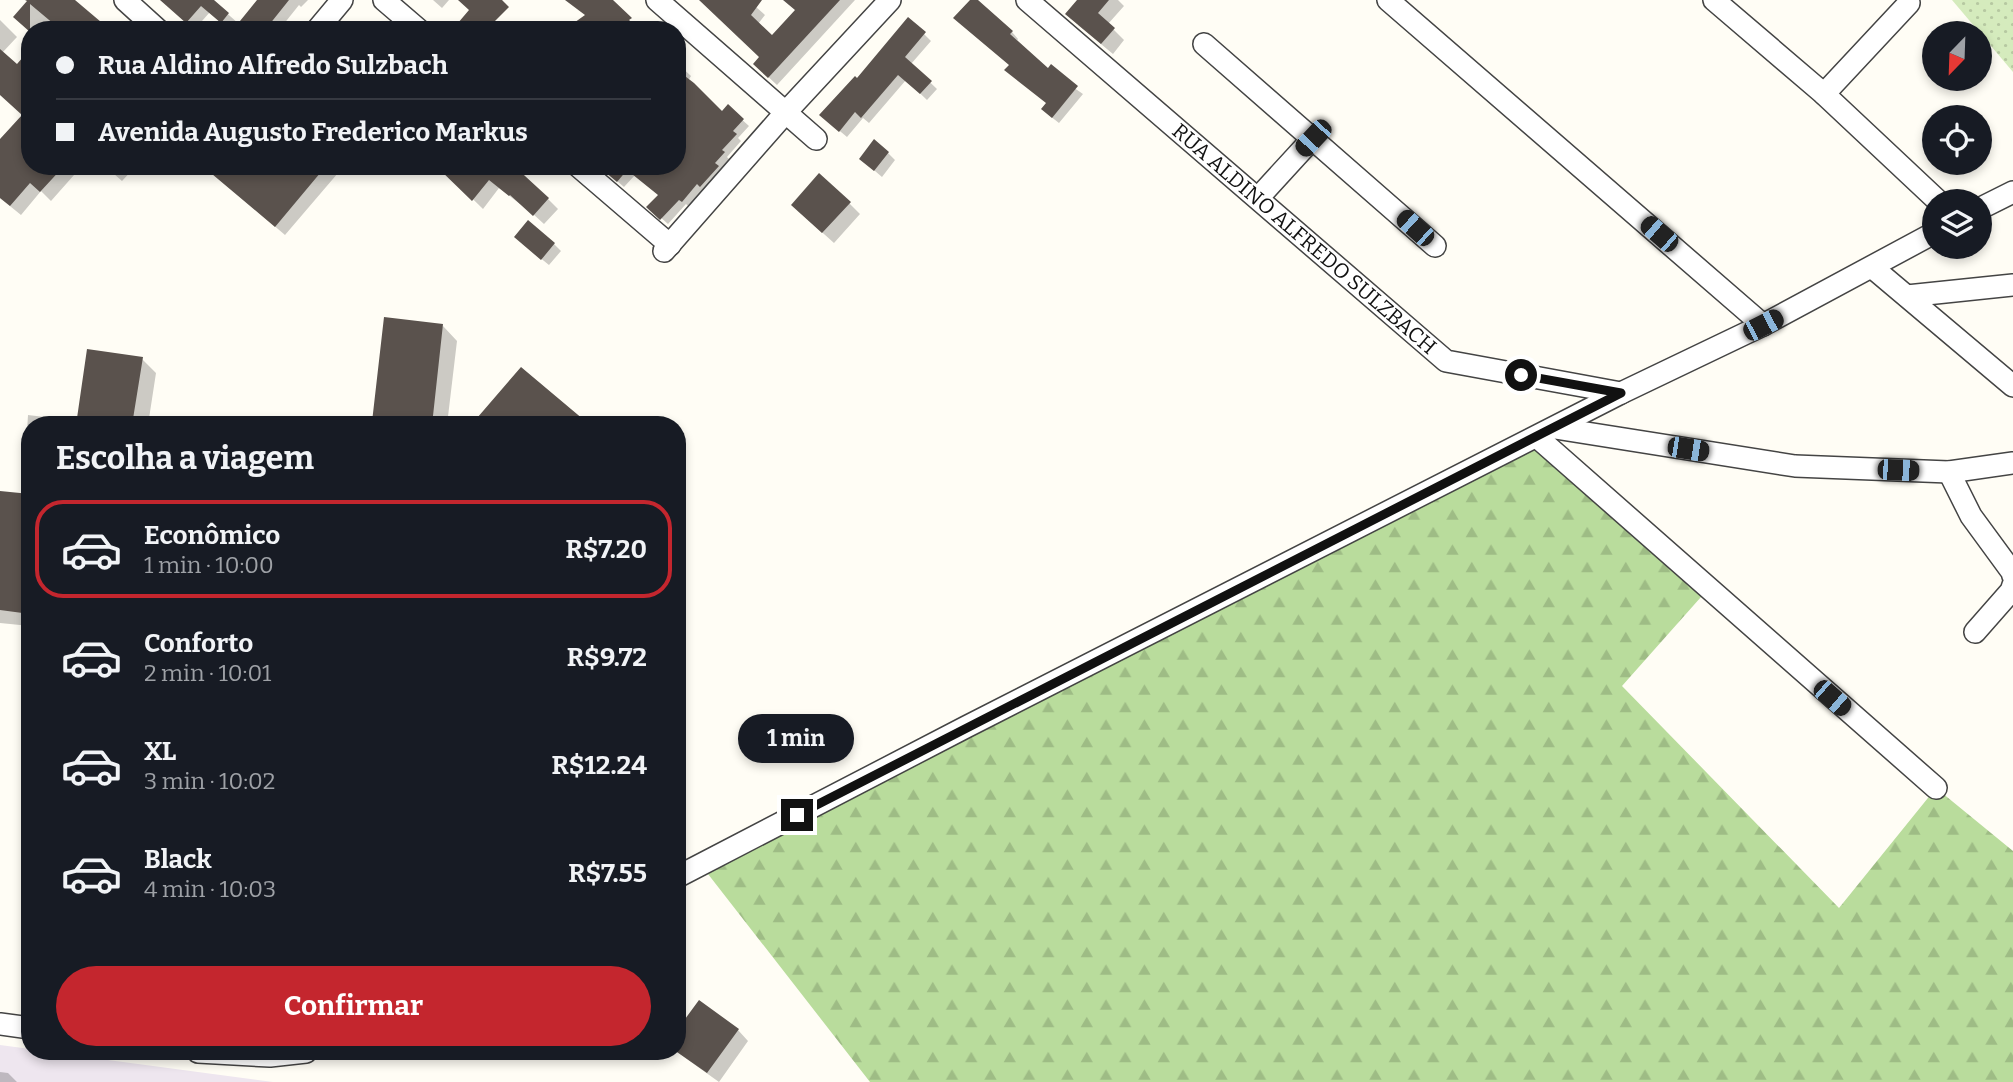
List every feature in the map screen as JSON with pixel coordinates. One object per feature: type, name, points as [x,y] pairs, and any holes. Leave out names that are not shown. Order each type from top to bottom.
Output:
[{"type":"street","points":[[125,0],[148,21]]},
{"type":"street","points":[[324,21],[342,0]]},
{"type":"street","points":[[384,0],[408,21]]},
{"type":"street","points":[[657,0],[681,21]]},
{"type":"street","points":[[588,175],[667,248],[786,112],[890,0]]},
{"type":"street","name":"RUA ALDINO ALFREDO SULZBACH","points":[[1027,0],[1446,361],[1621,393]]},
{"type":"street","points":[[1388,0],[1763,325]]},
{"type":"street","points":[[1714,0],[1824,94],[1925,189]]},
{"type":"street","points":[[1824,94],[1909,3]]},
{"type":"street","points":[[686,25],[816,139]]},
{"type":"street","points":[[1204,44],[1435,246]]},
{"type":"street","points":[[1258,198],[1313,138]]},
{"type":"street","points":[[1992,202],[2013,192]]},
{"type":"street","points":[[686,872],[1621,393],[1763,325],[1922,240]]},
{"type":"street","points":[[1873,268],[2013,386]]},
{"type":"street","points":[[1908,296],[2013,285]]},
{"type":"street","points":[[1546,433],[1794,466],[1949,472],[2013,463]]},
{"type":"street","points":[[1546,433],[1936,788]]},
{"type":"street","points":[[1949,472],[1971,516],[2013,576]]},
{"type":"street","points":[[1975,632],[2011,591],[2013,585]]},
{"type":"street","points":[[0,1024],[21,1027]]},
{"type":"shaded area","points":[[0,1045],[21,1048],[21,1060],[108,1060],[273,1082],[0,1082]]},
{"type":"green space","points":[[1952,0],[2013,0],[2013,72],[1992,47],[1992,21],[1970,21]]},
{"type":"green space","points":[[1537,437],[1709,588],[1622,686],[1839,908],[1936,788],[2013,851],[2013,1082],[870,1082],[701,865]]},
{"type":"building","points":[[25,0],[75,0],[100,21],[50,21],[30,4],[30,21],[21,21],[21,24],[13,17],[27,1]]},
{"type":"building","points":[[160,0],[214,0],[229,13],[223,21],[219,21],[201,6],[188,21],[184,21]]},
{"type":"building","points":[[257,0],[289,0],[272,21],[240,21]]},
{"type":"building","points":[[458,0],[502,0],[509,7],[495,21],[460,21],[469,10]]},
{"type":"building","points":[[565,0],[613,0],[632,18],[630,21],[577,21],[585,15]]},
{"type":"building","points":[[699,0],[762,0],[751,15],[772,35],[795,10],[783,0],[840,0],[768,78],[753,64],[759,57]]},
{"type":"building","points":[[970,0],[978,0],[1013,31],[1010,34],[1048,68],[1051,64],[1078,86],[1052,118],[1041,109],[1046,103],[1004,70],[1009,65],[953,18]]},
{"type":"building","points":[[1077,0],[1109,0],[1098,13],[1115,28],[1101,44],[1065,14]]},
{"type":"building","points":[[908,17],[926,32],[905,57],[932,81],[920,94],[898,75],[861,118],[855,112],[839,132],[819,115],[855,76],[857,78]]},
{"type":"building","points":[[0,49],[17,64],[21,59],[21,114],[0,95]]},
{"type":"building","points":[[686,77],[722,111],[728,104],[744,119],[733,131],[737,134],[722,150],[725,152],[715,163],[719,166],[700,187],[697,184],[682,202],[679,200],[660,220],[646,207],[658,195],[633,175],[686,175]]},
{"type":"building","points":[[21,116],[21,175],[56,175],[40,192],[30,183],[10,206],[0,198],[0,139]]},
{"type":"building","points":[[874,139],[889,152],[874,171],[859,159]]},
{"type":"building","points":[[819,173],[851,202],[822,233],[791,205]]},
{"type":"building","points":[[213,175],[318,175],[275,227]]},
{"type":"building","points":[[445,175],[524,175],[549,198],[533,216],[489,180],[472,201]]},
{"type":"building","points":[[609,175],[623,175],[617,182]]},
{"type":"building","points":[[528,220],[555,243],[541,260],[514,237]]},
{"type":"building","points":[[384,317],[443,324],[433,416],[373,416]]},
{"type":"building","points":[[87,349],[143,357],[133,416],[77,416]]},
{"type":"building","points":[[521,367],[579,416],[479,416]]},
{"type":"building","points":[[0,491],[21,493],[21,613],[0,610]]},
{"type":"building","points":[[699,1000],[739,1029],[707,1073],[686,1058],[686,1018]]},
{"type":"route","points":[[797,815],[1621,393],[1521,375]]}]
